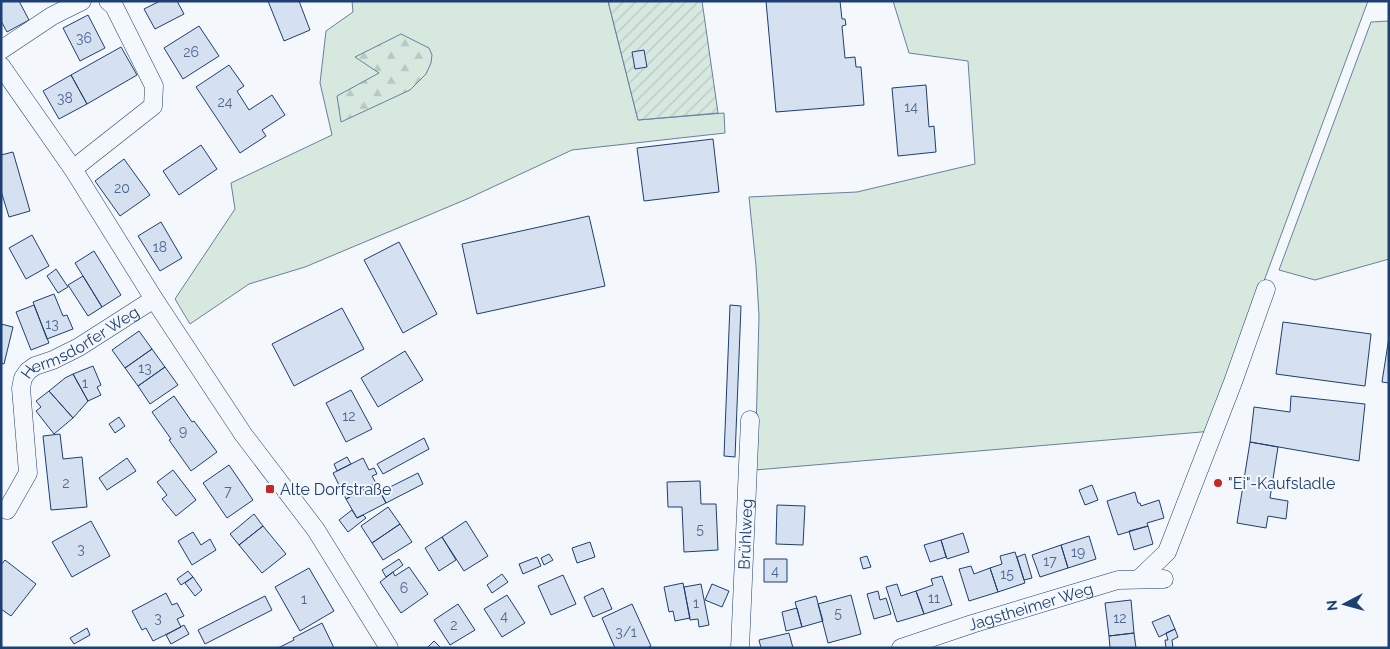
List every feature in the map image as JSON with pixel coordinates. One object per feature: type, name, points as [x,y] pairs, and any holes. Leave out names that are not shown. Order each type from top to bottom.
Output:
[{"type":"street","points":[[1,50],[52,16],[82,1]]},
{"type":"street","points":[[73,169],[152,106],[154,86],[114,6],[108,1]]},
{"type":"street","points":[[1,66],[73,169],[154,299],[243,434],[316,530],[389,648]]},
{"type":"street","points":[[1139,579],[1167,552],[1233,382],[1266,289]]},
{"type":"street","name":"Hermsdorfer Weg","points":[[7,510],[28,473],[21,388],[23,378],[28,371],[36,366],[79,348],[154,299]]},
{"type":"street","name":"Brühlweg","points":[[740,648],[750,420]]},
{"type":"street","name":"Jagstheimer Weg","points":[[901,648],[972,624],[1118,580],[1164,579]]},
{"type":"green space","points":[[352,1],[608,1],[638,120],[724,113],[725,133],[572,150],[467,199],[305,267],[249,284],[190,324],[175,299],[235,209],[231,183],[332,135],[320,83],[326,31],[353,12]]},
{"type":"green space","points":[[608,1],[702,1],[718,113],[638,120]]},
{"type":"green space","points":[[893,1],[1368,1],[1261,289],[1213,431],[755,470],[759,316],[749,197],[857,192],[975,164],[968,61],[909,53]]},
{"type":"green space","points":[[1389,21],[1389,259],[1315,280],[1279,270],[1371,22]]},
{"type":"green space","points":[[401,34],[429,48],[432,55],[426,74],[410,90],[341,122],[337,96],[379,73],[355,57]]},
{"type":"building","points":[[1,1],[19,1],[29,20],[7,32],[1,21]]},
{"type":"building","points":[[160,1],[177,1],[184,14],[155,29],[144,9]]},
{"type":"building","points":[[268,1],[299,1],[310,30],[284,41]]},
{"type":"building","points":[[766,1],[840,1],[842,19],[845,19],[846,25],[842,26],[845,58],[855,57],[856,67],[861,67],[864,105],[776,112]]},
{"type":"building","points":[[88,15],[105,48],[80,61],[63,28]]},
{"type":"building","points":[[199,26],[219,56],[183,79],[164,48]]},
{"type":"building","points":[[121,47],[137,75],[87,104],[71,75]]},
{"type":"building","points":[[644,50],[647,67],[635,69],[632,52]]},
{"type":"building","points":[[229,65],[244,86],[237,91],[249,110],[272,95],[285,115],[262,130],[266,136],[240,153],[196,87]]},
{"type":"building","points":[[71,75],[87,104],[59,119],[43,91]]},
{"type":"building","points":[[926,85],[929,127],[934,126],[936,152],[898,156],[892,88]]},
{"type":"building","points":[[713,139],[719,192],[644,201],[637,148]]},
{"type":"building","points":[[201,145],[217,169],[179,195],[163,171]]},
{"type":"building","points":[[13,152],[30,211],[9,217],[1,191],[1,155]]},
{"type":"building","points":[[124,159],[150,195],[120,216],[95,181]]},
{"type":"building","points":[[589,216],[605,286],[477,314],[462,244]]},
{"type":"building","points":[[161,222],[182,258],[160,271],[138,236]]},
{"type":"building","points":[[32,235],[49,266],[26,279],[9,248]]},
{"type":"building","points":[[399,242],[437,314],[403,333],[364,260]]},
{"type":"building","points":[[94,251],[121,295],[102,307],[75,263]]},
{"type":"building","points":[[56,269],[68,287],[58,293],[47,276]]},
{"type":"building","points":[[83,276],[102,307],[88,316],[68,285]]},
{"type":"building","points":[[54,294],[63,316],[67,315],[73,329],[47,339],[33,302]]},
{"type":"building","points":[[34,305],[49,343],[31,350],[16,312]]},
{"type":"building","points":[[730,305],[741,306],[735,457],[724,456]]},
{"type":"building","points":[[342,308],[364,349],[294,386],[272,344]]},
{"type":"building","points":[[1283,322],[1371,334],[1365,386],[1276,374]]},
{"type":"building","points":[[1,324],[13,327],[4,364],[1,363]]},
{"type":"building","points":[[139,331],[152,349],[125,368],[112,350]]},
{"type":"building","points":[[1389,337],[1389,383],[1382,382]]},
{"type":"building","points":[[152,349],[165,367],[138,386],[125,368]]},
{"type":"building","points":[[405,351],[423,380],[378,407],[361,378]]},
{"type":"building","points":[[93,366],[101,385],[97,387],[101,395],[88,401],[73,374]]},
{"type":"building","points":[[165,367],[178,385],[150,404],[138,386]]},
{"type":"building","points":[[73,374],[88,401],[73,418],[49,391]]},
{"type":"building","points":[[351,390],[372,429],[346,442],[326,403]]},
{"type":"building","points":[[49,391],[73,418],[54,434],[36,411],[41,407],[36,401]]},
{"type":"building","points":[[174,396],[192,422],[194,421],[217,452],[191,471],[152,412]]},
{"type":"building","points":[[1291,396],[1365,404],[1359,461],[1250,442],[1254,407],[1290,412]]},
{"type":"building","points":[[119,417],[125,426],[115,433],[109,424]]},
{"type":"building","points":[[60,434],[63,459],[82,457],[87,507],[51,510],[43,436]]},
{"type":"building","points":[[424,438],[429,449],[383,474],[377,464]]},
{"type":"building","points":[[1250,442],[1278,447],[1270,498],[1288,501],[1286,519],[1268,516],[1266,528],[1237,523]]},
{"type":"building","points":[[347,457],[351,464],[337,471],[334,464]]},
{"type":"building","points":[[127,458],[136,471],[107,490],[99,478]]},
{"type":"building","points":[[363,458],[369,470],[374,468],[377,474],[372,476],[376,483],[346,499],[333,473]]},
{"type":"building","points":[[229,465],[253,500],[227,518],[203,483]]},
{"type":"building","points":[[173,470],[196,500],[176,516],[162,499],[167,495],[157,482]]},
{"type":"building","points":[[418,473],[423,484],[386,503],[380,492]]},
{"type":"building","points":[[700,481],[701,504],[716,504],[718,550],[684,552],[682,507],[668,507],[667,482]]},
{"type":"building","points":[[376,483],[386,503],[357,518],[346,499]]},
{"type":"building","points":[[1092,485],[1098,500],[1085,505],[1079,490]]},
{"type":"building","points":[[1135,492],[1138,503],[1141,506],[1159,500],[1164,518],[1147,523],[1148,526],[1118,535],[1107,501]]},
{"type":"building","points":[[777,505],[805,506],[803,545],[776,544]]},
{"type":"building","points":[[388,507],[400,524],[372,543],[361,526]]},
{"type":"building","points":[[352,510],[357,518],[363,515],[366,518],[348,532],[339,520]]},
{"type":"building","points":[[254,514],[263,526],[239,545],[230,534]]},
{"type":"building","points":[[91,521],[110,556],[72,577],[52,542]]},
{"type":"building","points":[[466,521],[488,556],[464,571],[442,537]]},
{"type":"building","points":[[400,524],[412,542],[383,560],[372,543]]},
{"type":"building","points":[[263,526],[286,554],[262,573],[239,545]]},
{"type":"building","points":[[1148,526],[1153,544],[1134,550],[1129,531]]},
{"type":"building","points":[[193,532],[201,545],[210,539],[216,550],[192,565],[178,541]]},
{"type":"building","points":[[963,533],[969,552],[947,559],[941,540]]},
{"type":"building","points":[[1089,536],[1096,559],[1068,568],[1061,545]]},
{"type":"building","points":[[442,537],[456,560],[439,571],[425,548]]},
{"type":"building","points":[[941,540],[946,557],[930,562],[924,545]]},
{"type":"building","points":[[590,542],[595,557],[577,563],[572,548]]},
{"type":"building","points":[[1061,545],[1068,568],[1040,577],[1032,555]]},
{"type":"building","points":[[1015,552],[1025,583],[998,592],[990,568],[1002,564],[1000,556]]},
{"type":"building","points":[[549,554],[553,560],[544,565],[541,558]]},
{"type":"building","points":[[1025,554],[1032,578],[1024,580],[1017,557]]},
{"type":"building","points":[[867,556],[871,567],[863,569],[860,558]]},
{"type":"building","points":[[537,557],[541,566],[523,574],[519,564]]},
{"type":"building","points":[[399,559],[403,565],[386,577],[382,570]]},
{"type":"building","points":[[764,559],[787,559],[787,582],[764,582]]},
{"type":"building","points":[[5,560],[36,584],[11,616],[1,609],[1,565]]},
{"type":"building","points":[[971,566],[974,574],[990,568],[998,592],[969,601],[959,569]]},
{"type":"building","points":[[409,567],[428,594],[401,613],[380,582],[393,572],[395,576]]},
{"type":"building","points":[[309,568],[334,611],[300,631],[275,587]]},
{"type":"building","points":[[188,571],[193,577],[181,585],[177,579]]},
{"type":"building","points":[[502,574],[508,582],[492,593],[487,585]]},
{"type":"building","points":[[563,575],[576,604],[551,615],[538,586]]},
{"type":"building","points":[[942,576],[952,605],[924,614],[916,591],[933,585],[931,579]]},
{"type":"building","points":[[193,577],[202,590],[195,596],[185,583]]},
{"type":"building","points":[[683,583],[690,618],[675,621],[673,611],[669,612],[664,587]]},
{"type":"building","points":[[701,584],[709,625],[699,627],[698,619],[690,620],[684,587]]},
{"type":"building","points":[[712,584],[729,591],[722,607],[705,600]]},
{"type":"building","points":[[897,584],[901,596],[916,591],[924,614],[897,622],[886,587]]},
{"type":"building","points":[[603,588],[612,609],[593,617],[584,597]]},
{"type":"building","points":[[878,591],[880,600],[886,598],[891,614],[874,619],[867,594]]},
{"type":"building","points":[[166,593],[172,605],[177,603],[184,616],[177,619],[181,627],[153,641],[146,628],[142,630],[132,611]]},
{"type":"building","points":[[507,595],[525,623],[502,637],[484,609]]},
{"type":"building","points":[[851,595],[861,634],[828,643],[818,604]]},
{"type":"building","points":[[265,596],[272,610],[205,644],[198,630]]},
{"type":"building","points":[[816,596],[823,621],[802,627],[795,602]]},
{"type":"building","points":[[1131,600],[1134,633],[1109,636],[1105,603]]},
{"type":"building","points":[[458,604],[475,630],[450,645],[434,620]]},
{"type":"building","points":[[632,604],[651,646],[647,648],[615,648],[602,618]]},
{"type":"building","points":[[797,608],[802,627],[786,631],[782,612]]},
{"type":"building","points":[[1169,615],[1175,629],[1159,637],[1152,622]]},
{"type":"building","points":[[322,623],[334,648],[278,648],[294,640],[293,638]]},
{"type":"building","points":[[184,625],[189,634],[171,644],[166,635]]},
{"type":"building","points":[[87,628],[90,635],[74,644],[70,638]]},
{"type":"building","points":[[1175,629],[1178,637],[1172,640],[1173,648],[1166,648],[1165,640],[1168,640],[1166,633]]},
{"type":"building","points":[[789,633],[793,648],[761,648],[759,640]]},
{"type":"building","points":[[1134,633],[1136,648],[1110,648],[1109,636]]},
{"type":"building","points":[[434,641],[441,648],[428,648]]},
{"type":"place","name":"\"Ei\"-Kaufsladle","points":[[1218,483]]},
{"type":"place","name":"Alte Dorfstraße","points":[[270,489]]}]
